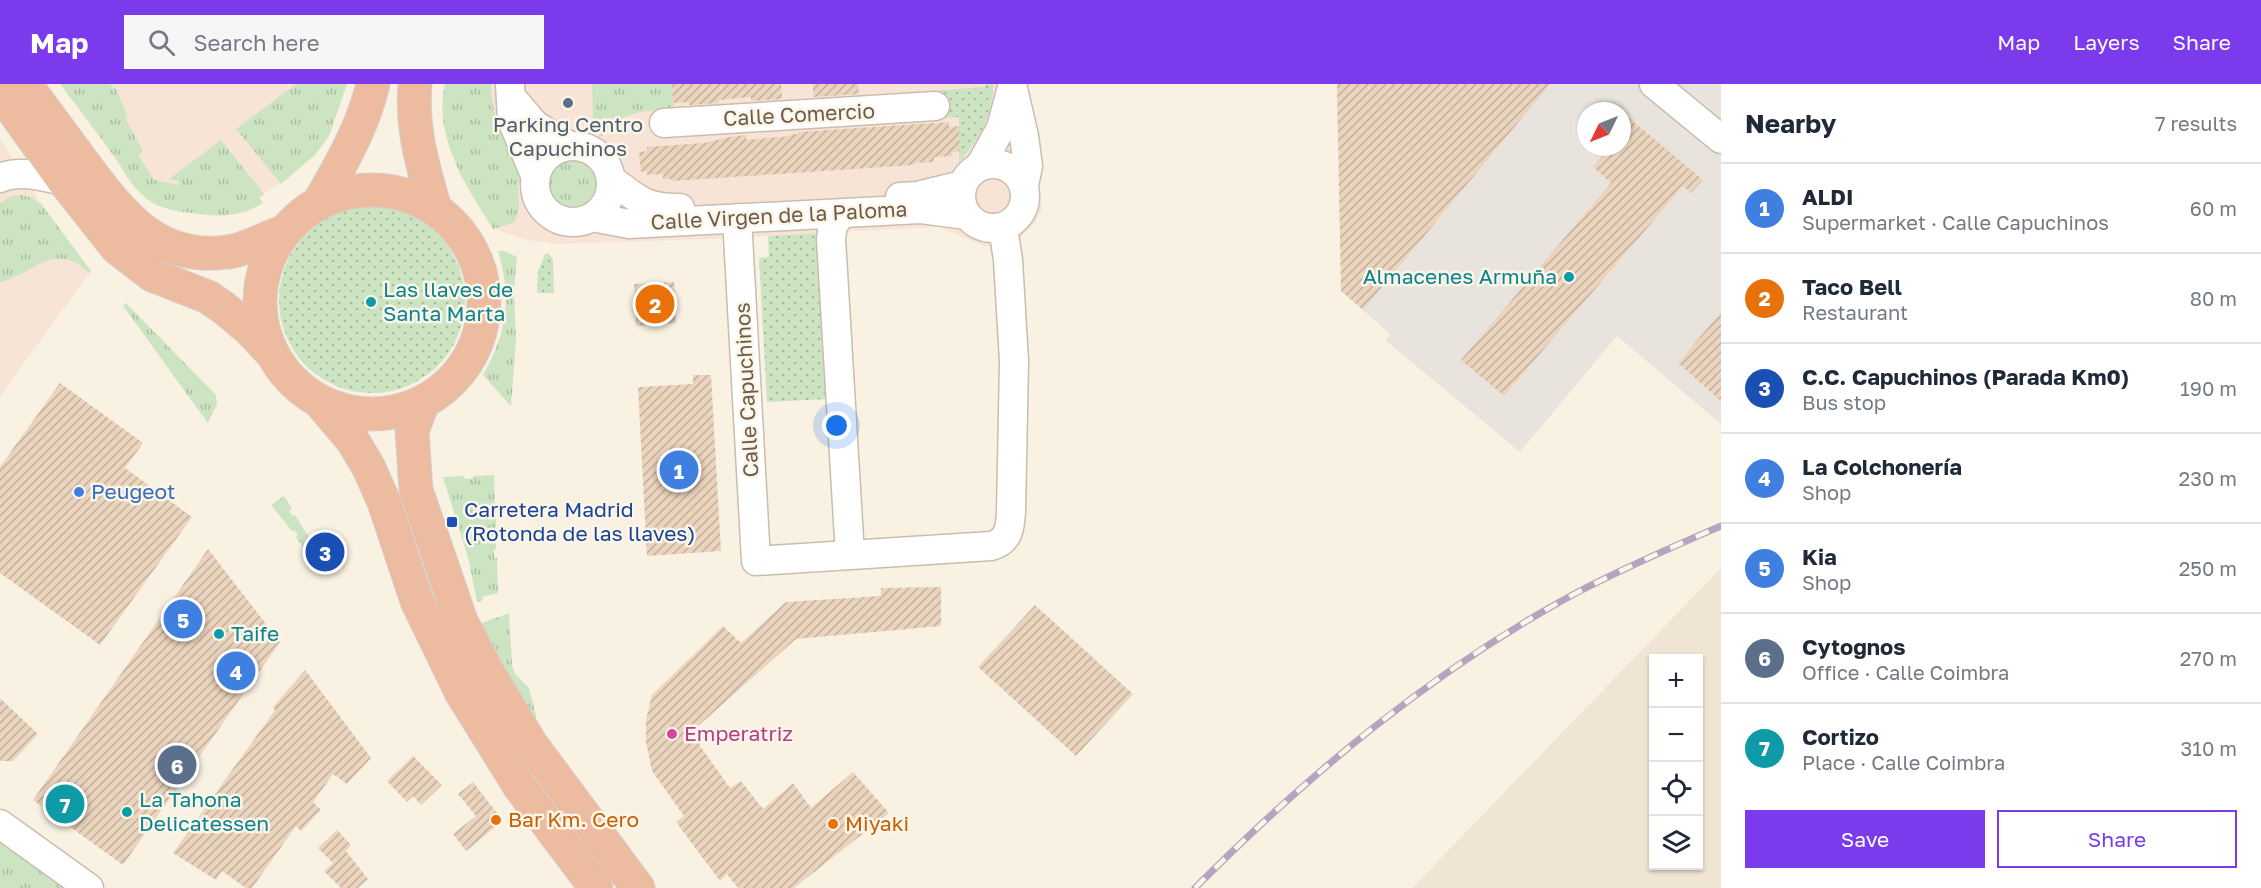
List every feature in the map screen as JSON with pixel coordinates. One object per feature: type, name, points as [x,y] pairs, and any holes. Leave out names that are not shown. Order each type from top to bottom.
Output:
[{"type":"highway","points":[[25,84],[113,203],[133,224],[153,238],[176,248],[199,253],[229,252],[283,232]]},
{"type":"highway","points":[[320,201],[354,139],[368,107],[373,84]]},
{"type":"highway","points":[[415,84],[413,108],[417,143],[435,209]]},
{"type":"highway","points":[[0,92],[64,181],[117,248],[152,275],[208,297],[224,308],[271,352],[291,381],[320,402],[353,441],[369,468],[384,502],[417,600],[461,692],[520,787],[596,888]]},
{"type":"highway","points":[[271,352],[261,322],[259,290],[267,259],[283,232],[300,214],[320,201],[348,191],[378,189],[408,195],[435,209],[454,226],[470,246],[480,273],[484,302],[481,330],[470,357],[453,380],[423,402],[398,412],[371,415],[345,411],[320,402]]},
{"type":"highway","points":[[423,402],[412,431],[416,490],[461,621],[487,671],[531,744],[638,888]]},
{"type":"street","points":[[1654,84],[1721,139]]},
{"type":"street","points":[[1012,85],[1024,136],[1028,166],[1024,185],[1026,198],[1023,210],[1015,221],[1003,227],[990,229],[976,225],[966,215],[960,200],[971,175],[1001,128],[1012,85]]},
{"type":"street","points":[[511,91],[535,125],[568,145],[585,147],[599,155],[608,166],[612,180],[610,195],[603,208],[592,218],[578,222],[564,221],[548,213],[538,200],[534,187],[535,175],[542,160],[553,150],[568,145]]},
{"type":"street","points":[[511,91],[512,120],[535,175]]},
{"type":"street","name":"Calle Comercio","points":[[664,123],[935,106]]},
{"type":"street","points":[[971,175],[997,164],[1014,171],[1024,185]]},
{"type":"street","points":[[0,178],[21,173],[64,181]]},
{"type":"street","name":"Calle Virgen de la Paloma","points":[[612,180],[641,202],[661,209],[917,196],[971,175]]},
{"type":"street","name":"Calle Virgen de la Paloma","points":[[592,218],[629,224],[921,209],[966,215]]},
{"type":"street","points":[[841,214],[833,225],[831,239],[850,555],[991,546],[1002,541],[1009,531],[1014,361],[1008,260],[1003,227]]},
{"type":"street","name":"Calle Capuchinos","points":[[737,218],[756,561],[850,555]]},
{"type":"street","points":[[0,824],[89,888]]},
{"type":"shaded area","points":[[60,84],[347,84],[329,136],[315,155],[285,180],[259,197],[263,203],[245,213],[215,216],[178,212],[155,204],[143,196],[131,184]]},
{"type":"shaded area","points":[[445,84],[1028,84],[1042,209],[1035,223],[1017,241],[1002,246],[984,246],[938,227],[712,239],[559,244],[527,240],[493,229],[460,176],[443,123]]},
{"type":"shaded area","points":[[1337,84],[1721,84],[1721,424],[1617,336],[1520,452],[1385,340],[1390,334],[1363,310],[1338,146]]},
{"type":"shaded area","points":[[0,139],[42,205],[91,271],[0,396]]},
{"type":"shaded area","points":[[1721,568],[1721,888],[1412,888]]},
{"type":"green space","points":[[60,84],[109,84],[116,89],[127,115],[125,118],[143,151],[139,156],[154,180],[178,185],[179,181],[169,179],[221,140],[264,194],[259,198],[263,203],[241,213],[218,215],[176,211],[153,203],[133,184]]},
{"type":"green space","points":[[296,84],[347,84],[329,136],[315,155],[281,184],[236,129]]},
{"type":"green space","points":[[445,84],[491,84],[497,121],[520,173],[519,209],[513,223],[493,229],[454,160],[444,123]]},
{"type":"green space","points":[[592,84],[672,84],[673,109],[626,116],[602,136],[597,133],[593,121]]},
{"type":"green space","points":[[985,84],[993,84],[988,117],[979,136],[959,162],[959,117],[943,118],[940,90],[985,87]]},
{"type":"green space","points":[[574,160],[591,167],[598,184],[591,201],[574,208],[557,201],[550,184],[557,167]]},
{"type":"green space","points":[[22,195],[33,198],[42,205],[91,271],[89,273],[76,263],[65,259],[54,259],[0,282],[0,203],[12,196]]},
{"type":"green space","points":[[372,207],[408,214],[438,234],[458,264],[465,300],[458,336],[438,366],[408,386],[372,393],[336,386],[306,366],[286,336],[279,300],[286,264],[306,234],[336,214]]},
{"type":"green space","points":[[818,233],[828,399],[767,402],[759,258],[769,257],[768,236]]},
{"type":"green space","points":[[498,251],[504,251],[517,257],[514,291],[516,340],[511,406],[483,375],[497,345],[505,315],[505,284]]},
{"type":"green space","points":[[548,253],[553,259],[554,293],[537,293],[538,271],[545,254]]},
{"type":"green space","points":[[126,303],[216,395],[217,404],[208,423],[123,306]]},
{"type":"green space","points":[[494,475],[495,511],[493,511],[493,518],[496,519],[496,549],[494,558],[497,558],[498,593],[482,597],[483,600],[477,602],[469,561],[443,477],[464,476],[465,479],[473,478],[473,476]]},
{"type":"green space","points":[[284,496],[292,508],[289,511],[293,516],[295,515],[312,542],[309,544],[312,549],[315,548],[323,562],[317,566],[296,537],[298,535],[271,505]]},
{"type":"green space","points":[[509,613],[512,665],[515,674],[529,688],[536,715],[536,719],[533,720],[477,625]]},
{"type":"green space","points":[[0,841],[64,888],[0,888]]},
{"type":"building","points":[[672,84],[781,84],[782,99],[751,101],[751,97],[719,100],[719,103],[689,105],[689,102],[673,103]]},
{"type":"building","points":[[813,84],[858,84],[859,94],[813,97]]},
{"type":"building","points":[[1337,84],[1550,84],[1363,310],[1341,291]]},
{"type":"building","name":"Almacenes Armuña","points":[[1631,120],[1703,180],[1691,193],[1683,186],[1504,396],[1461,360],[1611,183],[1593,167],[1602,156],[1631,156]]},
{"type":"building","points":[[949,122],[949,127],[959,126],[960,151],[952,152],[953,156],[934,157],[934,162],[671,181],[671,179],[663,179],[663,174],[647,175],[647,171],[641,172],[639,152],[647,151],[647,147],[705,143],[746,135],[746,140],[791,136],[798,132]]},
{"type":"building","points":[[674,282],[676,323],[636,326],[634,284]]},
{"type":"building","points":[[1721,312],[1721,401],[1678,363]]},
{"type":"building","points":[[693,375],[711,375],[721,551],[647,556],[638,387],[693,384]]},
{"type":"building","name":"Peugeot","points":[[60,383],[143,443],[125,468],[192,517],[100,645],[0,573],[0,467]]},
{"type":"building","points":[[208,549],[280,642],[123,865],[33,800]]},
{"type":"building","name":"Emperatriz","points":[[941,587],[941,626],[796,639],[697,727],[700,746],[730,788],[741,781],[763,809],[793,783],[811,808],[853,772],[889,813],[794,888],[738,888],[727,874],[720,881],[676,822],[684,816],[652,771],[646,742],[646,720],[652,695],[723,626],[741,643],[786,602],[881,596],[881,588]]},
{"type":"building","points":[[1035,605],[1133,694],[1076,756],[978,667]]},
{"type":"building","points":[[305,670],[371,758],[347,784],[333,774],[313,802],[321,810],[301,831],[296,826],[252,888],[246,888],[222,871],[216,880],[173,853],[275,710],[273,707]]},
{"type":"building","points":[[0,698],[38,734],[13,761],[0,761]]},
{"type":"building","points":[[413,756],[442,785],[421,805],[413,796],[407,802],[387,781]]},
{"type":"building","points":[[473,782],[503,821],[466,851],[453,834],[476,816],[458,794]]},
{"type":"building","points":[[337,830],[351,845],[346,851],[368,879],[358,888],[341,888],[324,871],[333,863],[318,848]]},
{"type":"railway","points":[[1195,888],[1328,765],[1423,690],[1472,656],[1523,623],[1576,593],[1721,526]]},
{"type":"place","name":"Parking Centro Capuchinos","points":[[568,103]]},
{"type":"place","name":"Almacenes Armuña","points":[[1569,277]]},
{"type":"place","name":"Las llaves de Santa Marta","points":[[371,302]]},
{"type":"place","name":"Taco Bell","points":[[655,304]]},
{"type":"place","name":"ALDI","points":[[679,470]]},
{"type":"place","name":"Peugeot","points":[[79,492]]},
{"type":"place","name":"Carretera Madrid (Rotonda de las llaves)","points":[[452,522]]},
{"type":"place","name":"C.C. Capuchinos (Parada Km0)","points":[[325,552]]},
{"type":"place","name":"Kia","points":[[183,619]]},
{"type":"place","name":"Taife","points":[[219,634]]},
{"type":"place","name":"La Colchonería","points":[[236,671]]},
{"type":"place","name":"Emperatriz","points":[[672,734]]},
{"type":"place","name":"Cytognos","points":[[177,765]]},
{"type":"place","name":"Cortizo","points":[[65,804]]},
{"type":"place","name":"La Tahona Delicatessen","points":[[127,812]]},
{"type":"place","name":"Bar Km. Cero","points":[[496,820]]},
{"type":"place","name":"Miyaki","points":[[833,824]]}]
